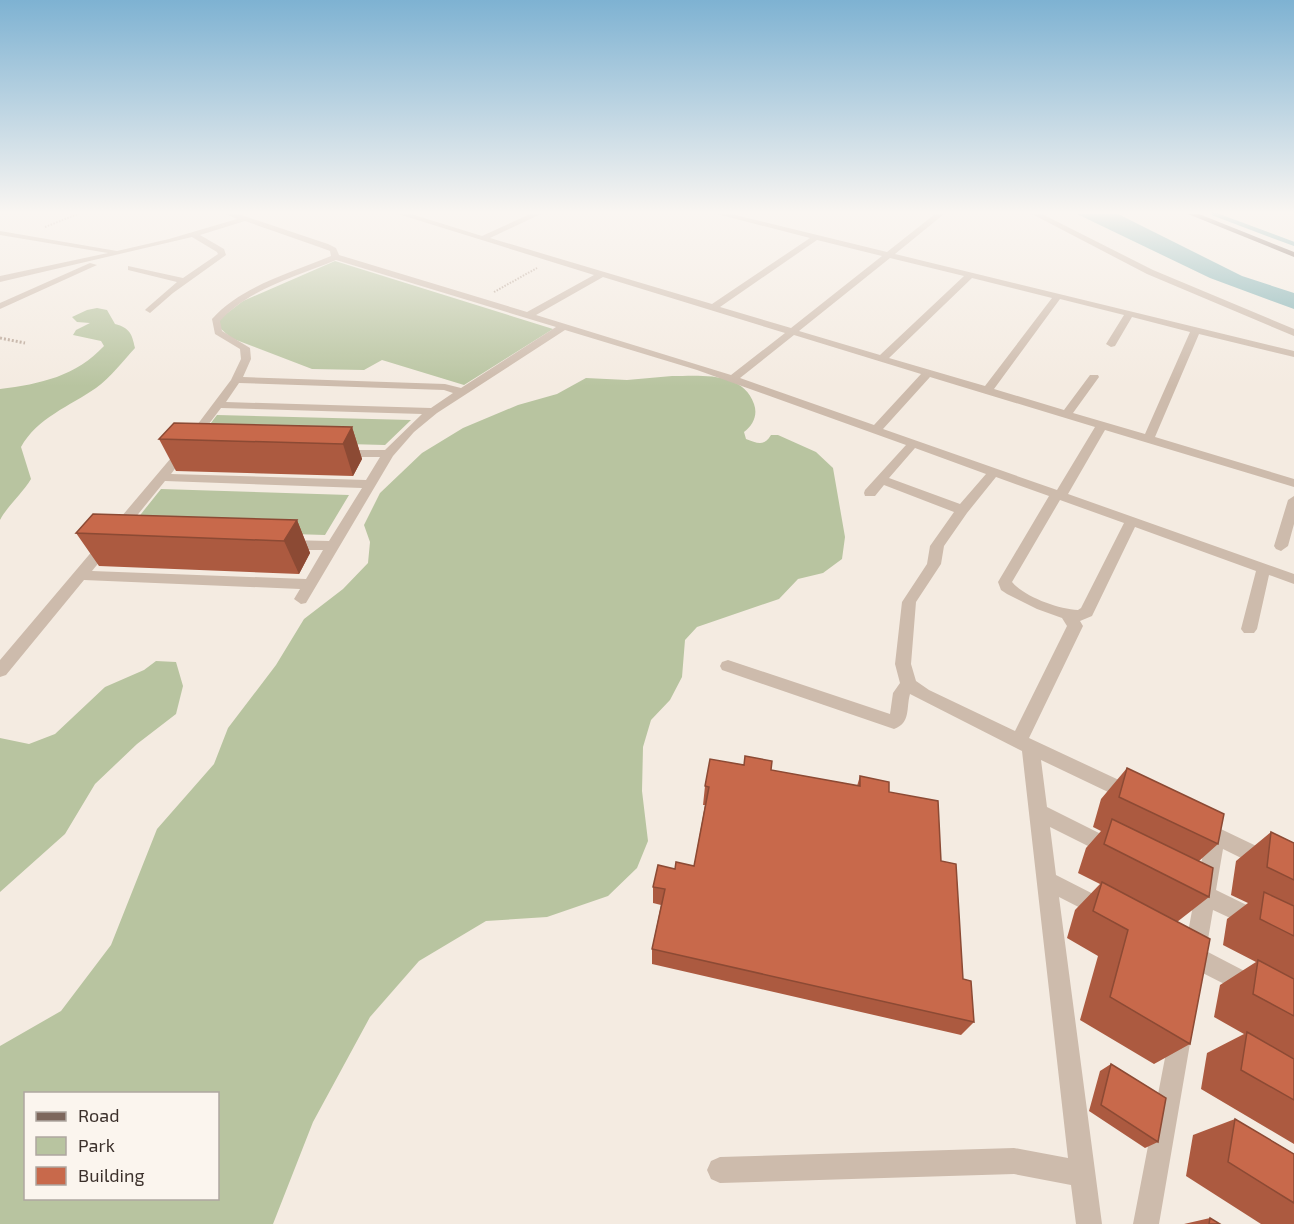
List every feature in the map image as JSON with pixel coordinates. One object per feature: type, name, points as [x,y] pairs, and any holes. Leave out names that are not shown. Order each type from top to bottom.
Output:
[{"type":"street","points":[[0,279],[36,271]]},
{"type":"street","points":[[0,306],[80,271]]},
{"type":"street","points":[[143,271],[184,281]]},
{"type":"street","points":[[150,310],[165,295],[198,271]]},
{"type":"street","points":[[0,671],[162,477],[192,448],[218,405],[236,381],[246,359],[245,348],[218,332],[215,321],[220,312],[236,302],[305,271]]},
{"type":"street","points":[[381,271],[733,379],[1294,579]]},
{"type":"street","points":[[593,271],[1294,483]]},
{"type":"street","points":[[714,307],[767,271]]},
{"type":"street","points":[[733,379],[870,271]]},
{"type":"street","points":[[954,271],[1294,354]]},
{"type":"street","points":[[1148,271],[1294,333]]},
{"type":"street","points":[[527,316],[602,274]]},
{"type":"street","points":[[883,358],[970,275]]},
{"type":"street","points":[[988,390],[1057,297]]},
{"type":"street","points":[[1111,344],[1129,314]]},
{"type":"street","points":[[301,599],[388,454],[401,438],[434,411],[562,327]]},
{"type":"street","points":[[1149,438],[1196,330]]},
{"type":"street","points":[[876,430],[929,372]]},
{"type":"street","points":[[1067,414],[1094,377]]},
{"type":"street","points":[[236,381],[445,387],[462,392]]},
{"type":"street","points":[[218,405],[434,411]]},
{"type":"street","points":[[1102,425],[1005,582],[1006,586],[1016,593],[1067,614],[1080,616],[1087,612],[1132,520]]},
{"type":"street","points":[[870,493],[913,444]]},
{"type":"street","points":[[328,453],[388,454]]},
{"type":"street","points":[[993,473],[962,510],[937,546],[934,564],[909,602],[903,664],[909,685],[923,695],[1143,801]]},
{"type":"street","points":[[162,477],[370,484]]},
{"type":"street","points":[[882,480],[962,510]]},
{"type":"street","points":[[1281,546],[1294,500]]},
{"type":"street","points":[[110,539],[134,540]]},
{"type":"street","points":[[274,544],[332,546]]},
{"type":"street","points":[[1249,629],[1264,568]]},
{"type":"street","points":[[80,575],[310,584]]},
{"type":"street","points":[[1067,614],[1075,626],[1024,744],[1038,812],[1089,1224]]},
{"type":"street","points":[[728,666],[888,721],[898,719],[901,693],[909,685]]},
{"type":"street","points":[[1038,812],[1132,859]]},
{"type":"street","points":[[1185,821],[1294,874]]},
{"type":"street","points":[[1190,980],[1216,836]]},
{"type":"street","points":[[1046,880],[1120,918]]},
{"type":"street","points":[[1185,884],[1274,929]]},
{"type":"street","points":[[1173,946],[1264,994]]},
{"type":"street","points":[[1146,1224],[1184,1015]]},
{"type":"street","points":[[720,1170],[1014,1161],[1083,1174]]},
{"type":"path","points":[[477,301],[532,271]]},
{"type":"path","points":[[0,338],[25,343]]},
{"type":"green space","points":[[312,271],[367,271],[553,329],[464,385],[382,360],[364,370],[312,369],[231,338],[220,328],[218,320],[243,301]]},
{"type":"green space","points":[[97,308],[107,310],[115,324],[127,330],[135,348],[101,384],[45,420],[28,437],[21,447],[31,479],[0,520],[0,389],[57,377],[82,365],[93,356],[104,346],[101,341],[73,335],[76,330],[90,323],[77,322],[72,317]]},
{"type":"green space","points":[[707,376],[731,381],[740,386],[748,393],[755,408],[754,419],[744,432],[746,439],[763,443],[771,435],[778,435],[816,452],[833,468],[845,537],[842,559],[823,573],[798,579],[779,599],[697,627],[685,640],[682,677],[670,700],[651,720],[643,747],[642,791],[648,841],[637,868],[608,896],[547,917],[486,921],[419,961],[370,1017],[313,1122],[273,1224],[0,1224],[0,1046],[61,1011],[111,945],[157,829],[214,764],[228,728],[276,665],[304,619],[343,589],[368,563],[370,542],[364,525],[380,493],[422,453],[463,428],[518,405],[557,394],[586,378],[627,380]]},
{"type":"green space","points":[[217,415],[411,420],[385,445],[198,440]]},
{"type":"green space","points":[[161,489],[349,495],[325,535],[129,529]]},
{"type":"green space","points":[[156,661],[176,662],[183,686],[176,714],[137,744],[95,784],[65,834],[0,892],[0,738],[29,744],[55,734],[105,687],[144,670]]},
{"type":"water","points":[[1196,271],[1232,271],[1294,293],[1294,309]]},
{"type":"building","points":[[174,423],[352,427],[343,444],[159,439]]},
{"type":"building","points":[[93,514],[297,520],[284,541],[76,533]]},
{"type":"building","points":[[745,756],[772,761],[771,770],[860,786],[860,776],[889,782],[889,792],[938,801],[941,861],[956,864],[963,979],[971,981],[974,1022],[652,949],[665,889],[653,887],[658,865],[675,869],[676,862],[694,866],[709,787],[705,786],[710,759],[744,765]]},
{"type":"building","points":[[1127,768],[1224,814],[1218,844],[1119,797]]},
{"type":"building","points":[[1112,819],[1213,868],[1209,897],[1104,844]]},
{"type":"building","points":[[1271,832],[1294,843],[1294,880],[1267,867]]},
{"type":"building","points":[[1102,882],[1210,939],[1190,1044],[1110,997],[1128,930],[1093,911]]},
{"type":"building","points":[[1264,892],[1294,906],[1294,936],[1260,919]]},
{"type":"building","points":[[1258,960],[1294,979],[1294,1016],[1253,994]]},
{"type":"building","points":[[1247,1032],[1294,1059],[1294,1100],[1241,1070]]},
{"type":"building","points":[[1111,1064],[1166,1098],[1158,1142],[1101,1105]]},
{"type":"building","points":[[1235,1119],[1294,1154],[1294,1203],[1228,1162]]},
{"type":"building","points":[[1210,1218],[1220,1224],[1209,1224]]}]
